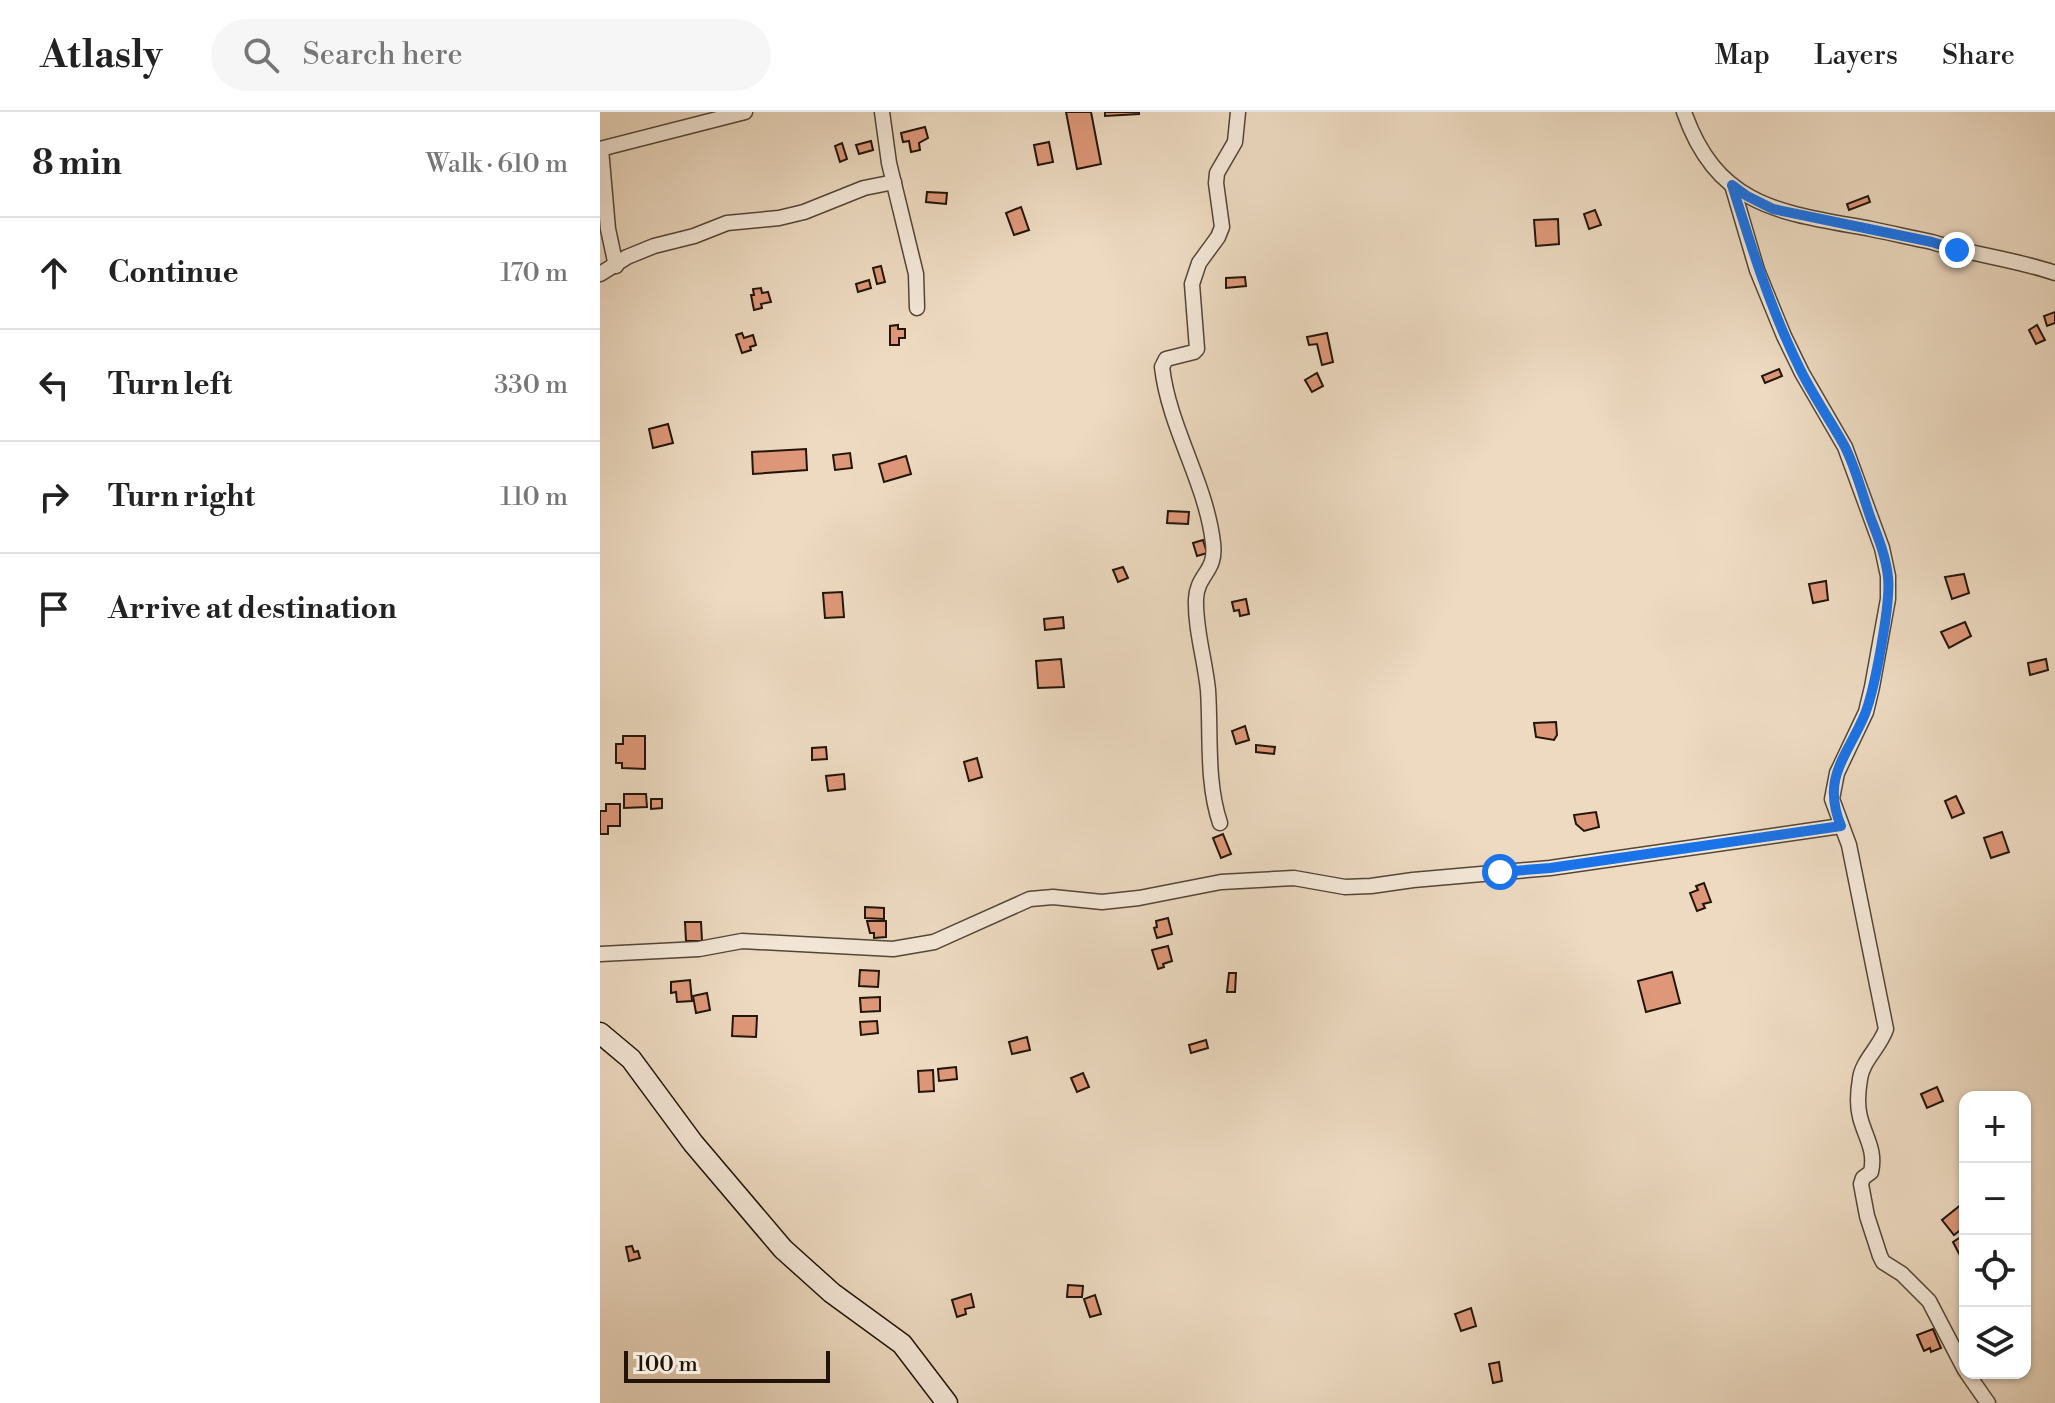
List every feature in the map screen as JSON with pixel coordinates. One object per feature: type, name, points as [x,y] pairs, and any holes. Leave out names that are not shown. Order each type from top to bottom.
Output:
[{"type":"main road","points":[[600,1033],[631,1059],[693,1143],[783,1249],[832,1293],[902,1344],[947,1403]]},
{"type":"street","points":[[616,266],[608,229],[600,149],[745,112]]},
{"type":"street","points":[[882,112],[894,182],[916,274],[917,308]]},
{"type":"street","points":[[1220,823],[1213,801],[1208,693],[1196,599],[1203,577],[1213,565],[1213,544],[1205,506],[1181,440],[1162,367],[1166,359],[1197,349],[1192,284],[1199,263],[1222,227],[1217,173],[1235,142],[1238,112]]},
{"type":"street","points":[[1684,112],[1697,141],[1722,176],[1747,196],[1773,209],[2000,257],[2055,273]]},
{"type":"street","points":[[600,274],[645,249],[727,223],[779,218],[804,212],[864,188],[894,182]]},
{"type":"street","points":[[1732,185],[1757,270],[1784,336],[1850,459],[1882,548],[1888,576],[1888,599],[1866,712],[1833,786],[1834,809],[1851,855],[1885,1020],[1882,1040],[1860,1075],[1859,1114],[1870,1138],[1873,1165],[1871,1172],[1861,1180],[1867,1216],[1883,1262],[1902,1274],[1929,1301],[1959,1358]]},
{"type":"street","points":[[600,954],[699,949],[742,941],[893,949],[934,942],[1030,899],[1053,897],[1102,902],[1251,879],[1305,878],[1345,887],[1371,886],[1550,868],[1841,826]]},
{"type":"street","points":[[1972,1379],[1988,1403]]},
{"type":"building","points":[[1066,112],[1091,112],[1101,164],[1077,169]]},
{"type":"building","points":[[1105,112],[1139,112],[1139,114],[1105,116]]},
{"type":"building","points":[[925,127],[928,138],[919,143],[920,150],[911,152],[909,141],[903,142],[901,133]]},
{"type":"building","points":[[871,141],[873,150],[859,154],[856,145]]},
{"type":"building","points":[[1049,142],[1053,162],[1038,165],[1034,145]]},
{"type":"building","points":[[842,143],[847,159],[840,162],[835,146]]},
{"type":"building","points":[[927,192],[947,193],[946,204],[926,202]]},
{"type":"building","points":[[1868,196],[1870,202],[1849,210],[1847,204]]},
{"type":"building","points":[[1021,207],[1029,230],[1014,235],[1006,213]]},
{"type":"building","points":[[1595,210],[1601,225],[1589,229],[1584,214]]},
{"type":"building","points":[[1558,219],[1559,244],[1536,246],[1534,220]]},
{"type":"building","points":[[881,266],[885,282],[877,284],[873,268]]},
{"type":"building","points":[[1245,277],[1246,286],[1226,288],[1226,278]]},
{"type":"building","points":[[869,280],[871,288],[858,292],[856,284]]},
{"type":"building","points":[[761,288],[762,293],[768,292],[771,302],[761,304],[762,308],[754,310],[751,295],[754,295],[753,289]]},
{"type":"building","points":[[2055,312],[2055,323],[2047,326],[2044,316]]},
{"type":"building","points":[[898,325],[898,329],[905,329],[905,338],[899,338],[899,345],[890,345],[890,326]]},
{"type":"building","points":[[2037,325],[2045,340],[2036,344],[2029,330]]},
{"type":"building","points":[[742,333],[744,338],[753,335],[756,345],[742,353],[736,335]]},
{"type":"building","points":[[1327,333],[1333,362],[1322,365],[1317,344],[1309,345],[1307,337]]},
{"type":"building","points":[[1779,369],[1782,376],[1765,383],[1762,376]]},
{"type":"building","points":[[1317,373],[1323,386],[1312,392],[1305,380]]},
{"type":"building","points":[[668,424],[673,443],[653,448],[649,429]]},
{"type":"building","points":[[806,449],[807,470],[753,474],[752,452]]},
{"type":"building","points":[[850,453],[852,468],[835,470],[833,455]]},
{"type":"building","points":[[906,456],[911,474],[884,482],[879,464]]},
{"type":"building","points":[[1168,511],[1189,512],[1188,524],[1167,523]]},
{"type":"building","points":[[1203,540],[1207,553],[1197,556],[1193,543]]},
{"type":"building","points":[[1123,567],[1128,578],[1118,582],[1113,570]]},
{"type":"building","points":[[1964,574],[1969,593],[1952,599],[1945,577]]},
{"type":"building","points":[[1826,581],[1828,600],[1813,603],[1809,584]]},
{"type":"building","points":[[842,592],[844,617],[825,618],[823,593]]},
{"type":"building","points":[[1246,599],[1249,614],[1240,616],[1239,610],[1234,611],[1232,602]]},
{"type":"building","points":[[1063,617],[1064,628],[1045,630],[1044,619]]},
{"type":"building","points":[[1965,622],[1971,636],[1949,648],[1941,632]]},
{"type":"building","points":[[1061,659],[1064,687],[1038,688],[1036,661]]},
{"type":"building","points":[[2046,659],[2048,670],[2030,675],[2028,663]]},
{"type":"building","points":[[1556,722],[1557,735],[1554,740],[1536,737],[1534,723]]},
{"type":"building","points":[[1245,726],[1249,740],[1236,744],[1232,731]]},
{"type":"building","points":[[623,736],[645,736],[645,769],[622,768],[622,763],[616,763],[616,744],[623,744]]},
{"type":"building","points":[[1256,745],[1275,747],[1274,754],[1256,752]]},
{"type":"building","points":[[826,747],[827,759],[812,760],[812,748]]},
{"type":"building","points":[[977,758],[982,777],[969,781],[964,762]]},
{"type":"building","points":[[844,774],[845,789],[828,791],[826,776]]},
{"type":"building","points":[[624,794],[646,794],[647,807],[624,808]]},
{"type":"building","points":[[1956,796],[1964,813],[1952,818],[1945,801]]},
{"type":"building","points":[[651,799],[662,799],[662,808],[651,809]]},
{"type":"building","points":[[606,804],[620,804],[620,826],[608,826],[608,834],[600,834],[600,811],[606,811]]},
{"type":"building","points":[[1596,812],[1599,827],[1584,831],[1576,824],[1574,815]]},
{"type":"building","points":[[2002,832],[2009,852],[1991,858],[1984,838]]},
{"type":"building","points":[[1223,834],[1231,854],[1221,858],[1213,838]]},
{"type":"building","points":[[1704,883],[1711,902],[1703,904],[1705,908],[1697,911],[1690,893]]},
{"type":"building","points":[[865,907],[884,908],[884,919],[865,918]]},
{"type":"building","points":[[1168,918],[1172,934],[1157,938],[1154,928],[1157,927],[1156,921]]},
{"type":"building","points":[[867,921],[886,921],[886,937],[874,938]]},
{"type":"building","points":[[685,922],[701,922],[702,941],[686,941]]},
{"type":"building","points":[[1168,946],[1172,961],[1158,969],[1152,950]]},
{"type":"building","points":[[860,970],[879,971],[878,987],[859,986]]},
{"type":"building","points":[[1672,972],[1680,1003],[1646,1012],[1638,981]]},
{"type":"building","points":[[1229,973],[1236,973],[1235,992],[1227,992]]},
{"type":"building","points":[[690,980],[692,1001],[677,1002],[676,992],[671,993],[671,982]]},
{"type":"building","points":[[707,993],[710,1010],[696,1013],[693,996]]},
{"type":"building","points":[[880,997],[880,1011],[861,1012],[860,998]]},
{"type":"building","points":[[733,1016],[757,1016],[756,1037],[732,1036]]},
{"type":"building","points":[[877,1021],[878,1033],[861,1035],[860,1022]]},
{"type":"building","points":[[1027,1037],[1030,1050],[1012,1054],[1009,1042]]},
{"type":"building","points":[[1206,1040],[1208,1048],[1191,1053],[1189,1045]]},
{"type":"building","points":[[956,1067],[957,1079],[939,1081],[938,1069]]},
{"type":"building","points":[[933,1070],[934,1091],[919,1092],[918,1071]]},
{"type":"building","points":[[1083,1073],[1089,1087],[1077,1092],[1071,1078]]},
{"type":"building","points":[[1937,1087],[1943,1101],[1927,1108],[1921,1094]]},
{"type":"building","points":[[1959,1206],[1959,1231],[1954,1235],[1942,1220]]},
{"type":"building","points":[[1959,1238],[1959,1254],[1953,1242]]},
{"type":"building","points":[[632,1246],[640,1258],[629,1261],[626,1247]]},
{"type":"building","points":[[1068,1285],[1083,1286],[1082,1297],[1067,1297]]},
{"type":"building","points":[[971,1294],[974,1307],[965,1309],[966,1314],[957,1317],[952,1300]]},
{"type":"building","points":[[1095,1295],[1101,1314],[1090,1317],[1084,1299]]},
{"type":"building","points":[[1471,1308],[1476,1326],[1461,1331],[1455,1314]]},
{"type":"building","points":[[1933,1329],[1941,1348],[1924,1351],[1917,1335]]},
{"type":"building","points":[[1499,1362],[1502,1381],[1493,1383],[1489,1364]]},
{"type":"route","points":[[1500,872],[1550,868],[1841,826],[1834,809],[1833,786],[1866,712],[1888,599],[1888,576],[1882,548],[1845,447],[1802,373],[1757,270],[1732,185],[1773,209],[1957,250]]}]
